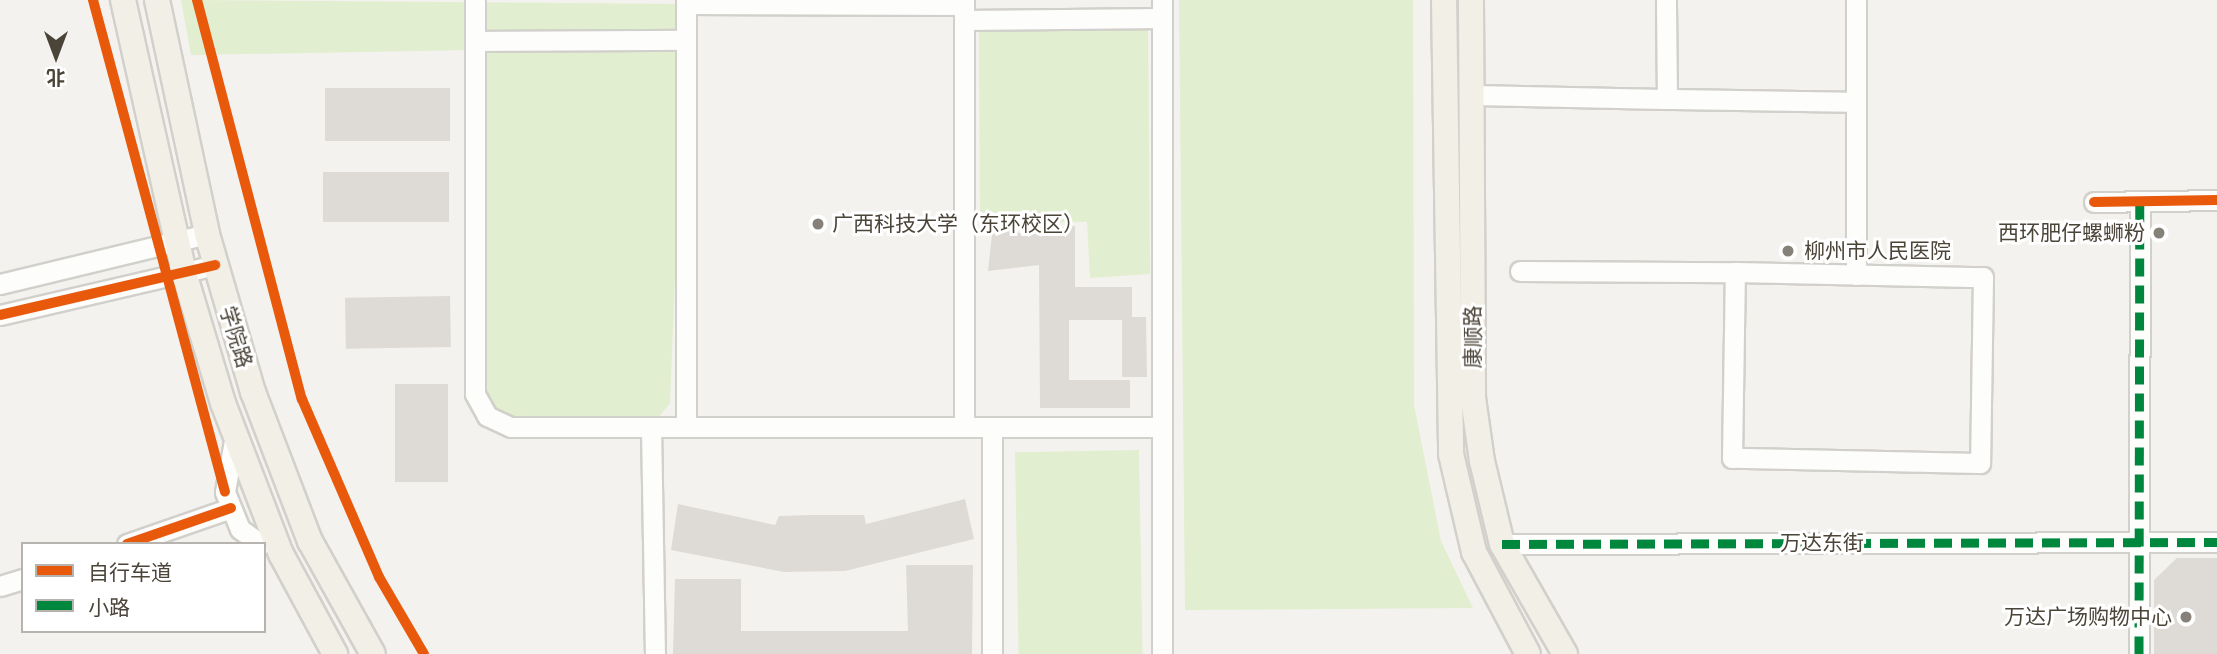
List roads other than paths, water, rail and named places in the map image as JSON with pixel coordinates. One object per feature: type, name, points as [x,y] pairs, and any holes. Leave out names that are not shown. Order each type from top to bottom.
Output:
[{"type":"main road","name":"学院路","points":[[123,0],[184,273],[235,435],[285,561],[335,654]]},
{"type":"main road","name":"学院路","points":[[157,0],[207,234],[253,392],[310,541],[373,654]]},
{"type":"main road","name":"康顺路","points":[[1444,0],[1451,454],[1474,552],[1528,654]]},
{"type":"main road","name":"康顺路","points":[[1471,0],[1473,398],[1502,544],[1530,602],[1565,654]]},
{"type":"street","points":[[475,0],[475,394],[487,416],[511,427],[1162,427]]},
{"type":"street","points":[[1666,0],[1667,99]]},
{"type":"street","points":[[1856,0],[1856,275]]},
{"type":"street","points":[[686,427],[686,2],[1162,9],[1162,654]]},
{"type":"street","points":[[964,8],[964,427]]},
{"type":"street","points":[[475,41],[686,40]]},
{"type":"street","points":[[1472,95],[1855,102]]},
{"type":"street","points":[[2094,202],[2217,200]]},
{"type":"street","points":[[2140,201],[2140,654]]},
{"type":"street","points":[[0,284],[207,234]]},
{"type":"street","points":[[0,315],[215,265]]},
{"type":"street","points":[[1520,271],[1735,272],[1983,277],[1980,463],[1732,458],[1735,272]]},
{"type":"street","points":[[651,427],[655,654]]},
{"type":"street","points":[[992,427],[992,654]]},
{"type":"street","points":[[235,435],[225,492],[240,529],[258,542]]},
{"type":"street","points":[[133,542],[232,508]]},
{"type":"street","name":"万达东街","points":[[1502,544],[2217,542]]},
{"type":"street","points":[[266,548],[285,561]]},
{"type":"street","points":[[0,586],[21,580]]},
{"type":"place","name":"广西科技大学（东环校区）","points":[[818,224]]},
{"type":"place","name":"西环肥仔螺蛳粉","points":[[2159,233]]},
{"type":"place","name":"柳州市人民医院","points":[[1788,251]]},
{"type":"place","name":"万达广场购物中心","points":[[2186,617]]}]
